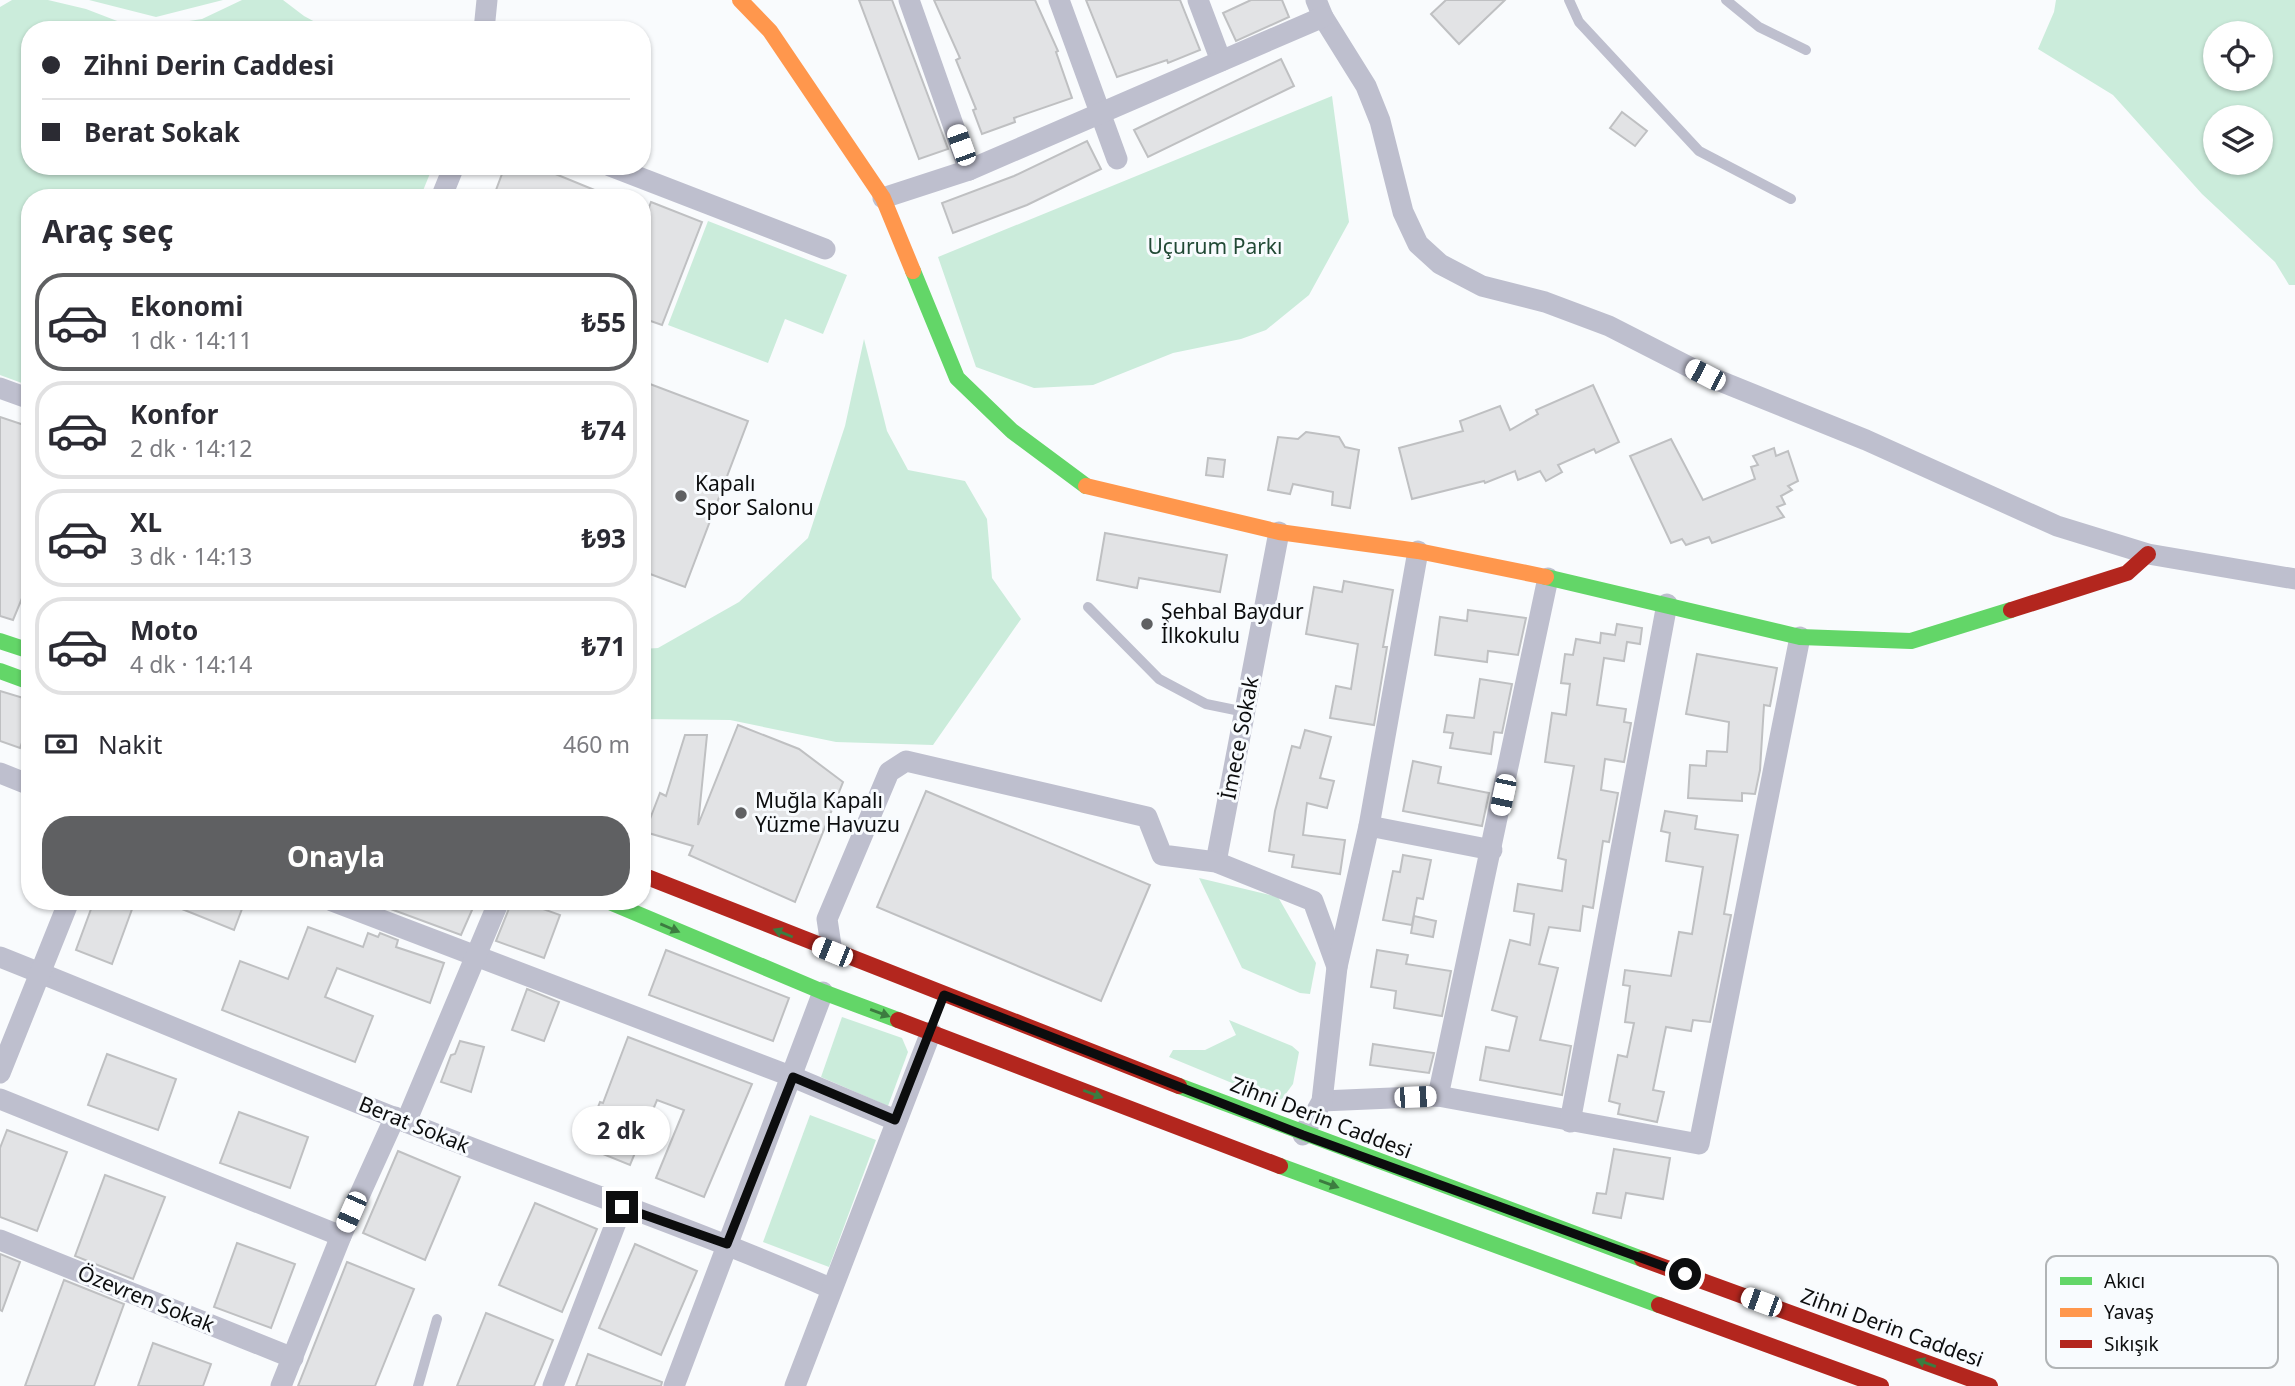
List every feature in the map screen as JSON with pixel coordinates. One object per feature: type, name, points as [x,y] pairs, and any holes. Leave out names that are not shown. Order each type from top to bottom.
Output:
[{"type":"main road","points":[[740,0],[770,31],[883,198],[957,378],[1012,431],[1084,486],[1279,532],[1418,551],[1548,578],[1667,604],[1800,638],[1911,641],[2127,573],[2148,554]]},
{"type":"main road","points":[[0,641],[21,649]]},
{"type":"main road","points":[[0,671],[21,679]]},
{"type":"main road","name":"Zihni Derin Caddesi","points":[[651,880],[827,972],[1297,1152],[1990,1386]]},
{"type":"main road","name":"Zihni Derin Caddesi","points":[[635,910],[827,972],[937,1014],[1297,1152],[1881,1386]]},
{"type":"street","points":[[485,21],[487,0]]},
{"type":"street","points":[[909,0],[970,170]]},
{"type":"street","points":[[1059,0],[1117,159]]},
{"type":"street","points":[[1198,0],[1220,61]]},
{"type":"street","points":[[883,198],[970,170],[1220,61],[1320,9],[1366,86],[1380,121],[1403,212],[1418,244],[1440,264],[1482,286],[1545,302],[1609,327],[1705,375],[1866,440],[2057,526],[2148,554],[2295,579]]},
{"type":"street","points":[[633,175],[825,249]]},
{"type":"street","points":[[0,388],[21,396]]},
{"type":"street","name":"İmece Sokak","points":[[1216,862],[1279,532]]},
{"type":"street","points":[[1297,1152],[1322,1101],[1337,967],[1369,827],[1418,551]]},
{"type":"street","points":[[1438,1096],[1548,578]]},
{"type":"street","points":[[1570,1122],[1667,604]]},
{"type":"street","points":[[1322,1101],[1438,1096],[1699,1144],[1800,638]]},
{"type":"street","points":[[674,1386],[793,1077],[827,972],[827,919],[889,772],[906,761],[1147,817],[1162,855],[1216,862],[1313,901],[1337,967]]},
{"type":"street","points":[[0,773],[21,781]]},
{"type":"street","points":[[1369,827],[1492,849]]},
{"type":"street","points":[[0,1073],[65,910]]},
{"type":"street","points":[[355,910],[793,1077],[895,1120]]},
{"type":"street","points":[[281,1386],[341,1236],[401,1119],[495,910]]},
{"type":"street","name":"Berat Sokak","points":[[0,957],[622,1207],[727,1244],[830,1288]]},
{"type":"street","points":[[795,1386],[830,1288],[937,1014]]},
{"type":"street","points":[[0,1099],[341,1236]]},
{"type":"street","points":[[553,1386],[622,1207]]},
{"type":"street","name":"Özevren Sokak","points":[[0,1240],[293,1358]]},
{"type":"lane","points":[[1569,0],[1579,22],[1699,151],[1791,199]]},
{"type":"lane","points":[[1726,0],[1759,27],[1805,51]]},
{"type":"lane","points":[[1088,607],[1159,679],[1206,704],[1245,712]]},
{"type":"lane","points":[[418,1386],[438,1319]]},
{"type":"green space","points":[[12,0],[48,0],[86,9],[117,21],[21,21],[21,175],[429,175],[424,189],[21,189],[21,383],[0,375],[0,7]]},
{"type":"green space","points":[[89,0],[223,0],[156,17]]},
{"type":"green space","points":[[242,0],[283,0],[313,21],[189,21],[202,19]]},
{"type":"green space","points":[[2056,0],[2295,0],[2295,285],[2289,285],[2275,262],[2202,194],[2113,95],[2038,49],[2054,12]]},
{"type":"green space","name":"Uçurum Parkı","points":[[1332,96],[1349,222],[1309,295],[1266,330],[1241,339],[1173,353],[1093,385],[1034,388],[976,367],[938,257]]},
{"type":"green space","points":[[708,221],[847,275],[823,334],[785,319],[768,363],[668,325]]},
{"type":"green space","points":[[864,339],[887,431],[908,470],[965,481],[987,519],[992,578],[1021,619],[933,745],[836,742],[730,720],[651,719],[651,648],[658,648],[739,602],[808,538],[845,426]]},
{"type":"green space","points":[[1199,878],[1278,897],[1316,963],[1310,994],[1300,993],[1242,968]]},
{"type":"green space","points":[[842,1017],[902,1038],[908,1052],[888,1106],[821,1077]]},
{"type":"green space","points":[[1229,1020],[1292,1046],[1299,1052],[1293,1084],[1282,1099],[1273,1100],[1169,1057],[1173,1050],[1205,1050],[1236,1035]]},
{"type":"green space","points":[[810,1115],[876,1140],[829,1267],[763,1242]]},
{"type":"building","points":[[859,0],[892,0],[948,149],[919,159]]},
{"type":"building","points":[[934,0],[1035,0],[1058,51],[1056,52],[1072,98],[1014,118],[1015,122],[982,134],[973,110],[976,109],[956,60],[960,58]]},
{"type":"building","points":[[1086,0],[1180,0],[1200,50],[1168,63],[1167,60],[1117,77]]},
{"type":"building","points":[[1251,0],[1282,0],[1289,17],[1236,41],[1223,13]]},
{"type":"building","points":[[1446,0],[1505,0],[1459,44],[1431,14]]},
{"type":"building","points":[[1281,59],[1294,86],[1148,157],[1134,130]]},
{"type":"building","points":[[1622,112],[1647,131],[1635,146],[1610,128]]},
{"type":"building","points":[[1087,141],[1101,169],[1027,205],[953,233],[942,203],[1014,176]]},
{"type":"building","points":[[502,175],[558,175],[592,189],[496,189]]},
{"type":"building","points":[[651,202],[702,222],[662,325],[651,321]]},
{"type":"building","name":"Kapalı Spor Salonu","points":[[651,384],[748,421],[685,587],[651,574]]},
{"type":"building","points":[[1593,385],[1619,442],[1596,453],[1594,449],[1558,465],[1562,472],[1546,481],[1540,471],[1518,480],[1515,471],[1485,483],[1484,481],[1412,499],[1399,448],[1463,431],[1460,421],[1500,406],[1510,430],[1538,414],[1536,410]]},
{"type":"building","points":[[0,417],[21,424],[21,601],[13,620],[0,616]]},
{"type":"building","points":[[1306,432],[1339,437],[1345,447],[1359,450],[1350,508],[1332,505],[1333,492],[1293,484],[1290,494],[1268,490],[1278,437],[1298,439]]},
{"type":"building","points":[[1671,439],[1703,500],[1755,479],[1751,467],[1758,465],[1753,456],[1774,448],[1776,456],[1788,451],[1798,481],[1788,486],[1792,490],[1781,496],[1785,504],[1777,507],[1784,517],[1712,543],[1709,537],[1686,545],[1682,539],[1671,543],[1630,456]]},
{"type":"building","points":[[1208,458],[1225,460],[1223,477],[1206,475]]},
{"type":"building","points":[[1105,533],[1227,555],[1220,592],[1139,578],[1137,588],[1097,580]]},
{"type":"building","points":[[1344,581],[1393,590],[1374,725],[1330,718],[1336,686],[1351,689],[1358,644],[1306,634],[1314,587],[1342,592]]},
{"type":"building","points":[[1468,610],[1526,618],[1518,655],[1488,651],[1487,662],[1435,655],[1440,617],[1467,621]]},
{"type":"building","points":[[1617,624],[1642,628],[1640,644],[1627,642],[1624,661],[1604,658],[1597,705],[1626,709],[1624,722],[1631,723],[1624,762],[1605,759],[1601,790],[1618,793],[1609,842],[1603,841],[1593,908],[1583,906],[1580,931],[1549,927],[1539,964],[1558,968],[1540,1040],[1571,1046],[1562,1095],[1480,1080],[1486,1047],[1509,1051],[1517,1017],[1492,1010],[1510,940],[1530,945],[1534,914],[1514,911],[1518,884],[1562,891],[1566,860],[1558,858],[1574,766],[1545,762],[1552,713],[1566,715],[1570,684],[1561,683],[1565,654],[1573,655],[1576,639],[1600,643],[1601,633],[1615,635]]},
{"type":"building","points":[[1697,654],[1777,668],[1770,706],[1764,705],[1760,770],[1755,794],[1742,793],[1742,801],[1688,798],[1690,765],[1706,766],[1707,751],[1727,752],[1729,722],[1686,714]]},
{"type":"building","points":[[1480,679],[1512,684],[1502,733],[1494,732],[1491,754],[1450,748],[1453,733],[1444,732],[1447,715],[1474,718]]},
{"type":"building","points":[[0,691],[21,697],[21,745],[20,748],[0,741]]},
{"type":"building","name":"Muğla Kapalı Yüzme Havuzu","points":[[738,725],[799,749],[843,782],[795,902],[689,855],[693,846],[651,834],[651,816],[660,793],[666,796],[685,735],[707,735],[698,825]]},
{"type":"building","points":[[1305,730],[1331,737],[1320,778],[1334,781],[1327,808],[1307,803],[1303,835],[1345,840],[1340,874],[1292,867],[1294,855],[1269,851],[1275,811],[1292,746],[1300,748]]},
{"type":"building","points":[[1413,761],[1441,767],[1438,783],[1489,793],[1482,826],[1403,811]]},
{"type":"building","points":[[926,791],[1150,885],[1101,1001],[877,907]]},
{"type":"building","points":[[1665,811],[1697,816],[1695,829],[1738,835],[1724,914],[1731,915],[1710,1022],[1693,1020],[1691,1031],[1666,1027],[1653,1090],[1664,1092],[1657,1122],[1618,1114],[1620,1104],[1609,1101],[1618,1055],[1627,1057],[1634,1023],[1625,1022],[1630,986],[1623,985],[1625,970],[1671,976],[1679,932],[1692,934],[1703,867],[1666,861],[1670,833],[1661,831]]},
{"type":"building","points":[[1403,855],[1431,860],[1423,899],[1417,898],[1412,925],[1383,920],[1393,871],[1400,872]]},
{"type":"building","points":[[91,910],[132,910],[112,964],[76,950]]},
{"type":"building","points":[[184,910],[242,910],[234,930]]},
{"type":"building","points":[[393,910],[472,910],[461,935]]},
{"type":"building","points":[[508,910],[546,910],[560,915],[544,958],[496,941]]},
{"type":"building","points":[[1414,916],[1436,921],[1433,937],[1411,933]]},
{"type":"building","points":[[308,927],[363,947],[368,933],[378,937],[380,933],[398,940],[396,947],[444,963],[430,1003],[337,968],[325,997],[373,1016],[355,1062],[222,1010],[240,961],[288,979]]},
{"type":"building","points":[[666,950],[789,998],[773,1041],[649,995]]},
{"type":"building","points":[[1377,950],[1408,955],[1406,964],[1451,971],[1442,1016],[1394,1008],[1396,991],[1371,987]]},
{"type":"building","points":[[527,989],[559,1002],[544,1041],[512,1030]]},
{"type":"building","points":[[628,1037],[752,1084],[704,1197],[656,1178],[684,1110],[657,1100],[630,1165],[583,1146]]},
{"type":"building","points":[[460,1041],[484,1047],[471,1092],[441,1082],[451,1055],[455,1054]]},
{"type":"building","points":[[1373,1044],[1434,1053],[1429,1073],[1370,1065]]},
{"type":"building","points":[[107,1054],[176,1079],[158,1130],[88,1105]]},
{"type":"building","points":[[239,1112],[308,1137],[290,1188],[220,1163]]},
{"type":"building","points":[[7,1130],[67,1152],[37,1231],[0,1217],[0,1148]]},
{"type":"building","points":[[1614,1149],[1670,1158],[1663,1199],[1626,1193],[1621,1218],[1593,1213],[1597,1193],[1606,1194]]},
{"type":"building","points":[[398,1151],[460,1177],[425,1260],[363,1233]]},
{"type":"building","points":[[105,1175],[165,1197],[133,1279],[75,1256]]},
{"type":"building","points":[[535,1203],[597,1229],[562,1312],[499,1285]]},
{"type":"building","points":[[237,1243],[295,1264],[271,1328],[214,1307]]},
{"type":"building","points":[[635,1244],[697,1271],[661,1355],[599,1328]]},
{"type":"building","points":[[0,1254],[20,1262],[2,1311],[0,1310]]},
{"type":"building","points":[[347,1262],[414,1289],[375,1386],[298,1386]]},
{"type":"building","points":[[64,1280],[124,1304],[94,1386],[25,1386]]},
{"type":"building","points":[[486,1313],[553,1340],[534,1386],[457,1386]]},
{"type":"building","points":[[153,1343],[211,1364],[203,1386],[138,1386]]},
{"type":"building","points":[[588,1354],[662,1382],[661,1386],[576,1386]]},
{"type":"traffic: fast","points":[[913,271],[957,378],[1012,431],[1086,486]]},
{"type":"traffic: fast","points":[[1546,577],[1800,637],[1911,641],[2011,610]]},
{"type":"traffic: fast","points":[[0,641],[21,648]]},
{"type":"traffic: fast","points":[[0,671],[21,679]]},
{"type":"traffic: fast","points":[[628,910],[823,992],[898,1020]]},
{"type":"traffic: fast","points":[[1179,1086],[1642,1259]]},
{"type":"traffic: fast","points":[[1280,1166],[1659,1305]]},
{"type":"traffic: slow","points":[[740,0],[770,31],[883,198],[913,271]]},
{"type":"traffic: slow","points":[[1086,486],[1279,532],[1418,551],[1546,577]]},
{"type":"traffic: jam","points":[[2011,610],[2127,573],[2148,554]]},
{"type":"traffic: jam","points":[[651,879],[1179,1086]]},
{"type":"traffic: jam","points":[[898,1020],[1280,1166]]},
{"type":"traffic: jam","points":[[1642,1259],[1990,1386]]},
{"type":"traffic: jam","points":[[1659,1305],[1881,1386]]},
{"type":"place","name":"Kapalı Spor Salonu","points":[[681,496]]},
{"type":"place","name":"Şehbal Baydur İlkokulu","points":[[1147,624]]},
{"type":"place","name":"Muğla Kapalı Yüzme Havuzu","points":[[741,813]]},
{"type":"route","points":[[622,1207],[727,1244],[793,1077],[895,1120],[944,995],[1303,1135],[1685,1274]]}]
